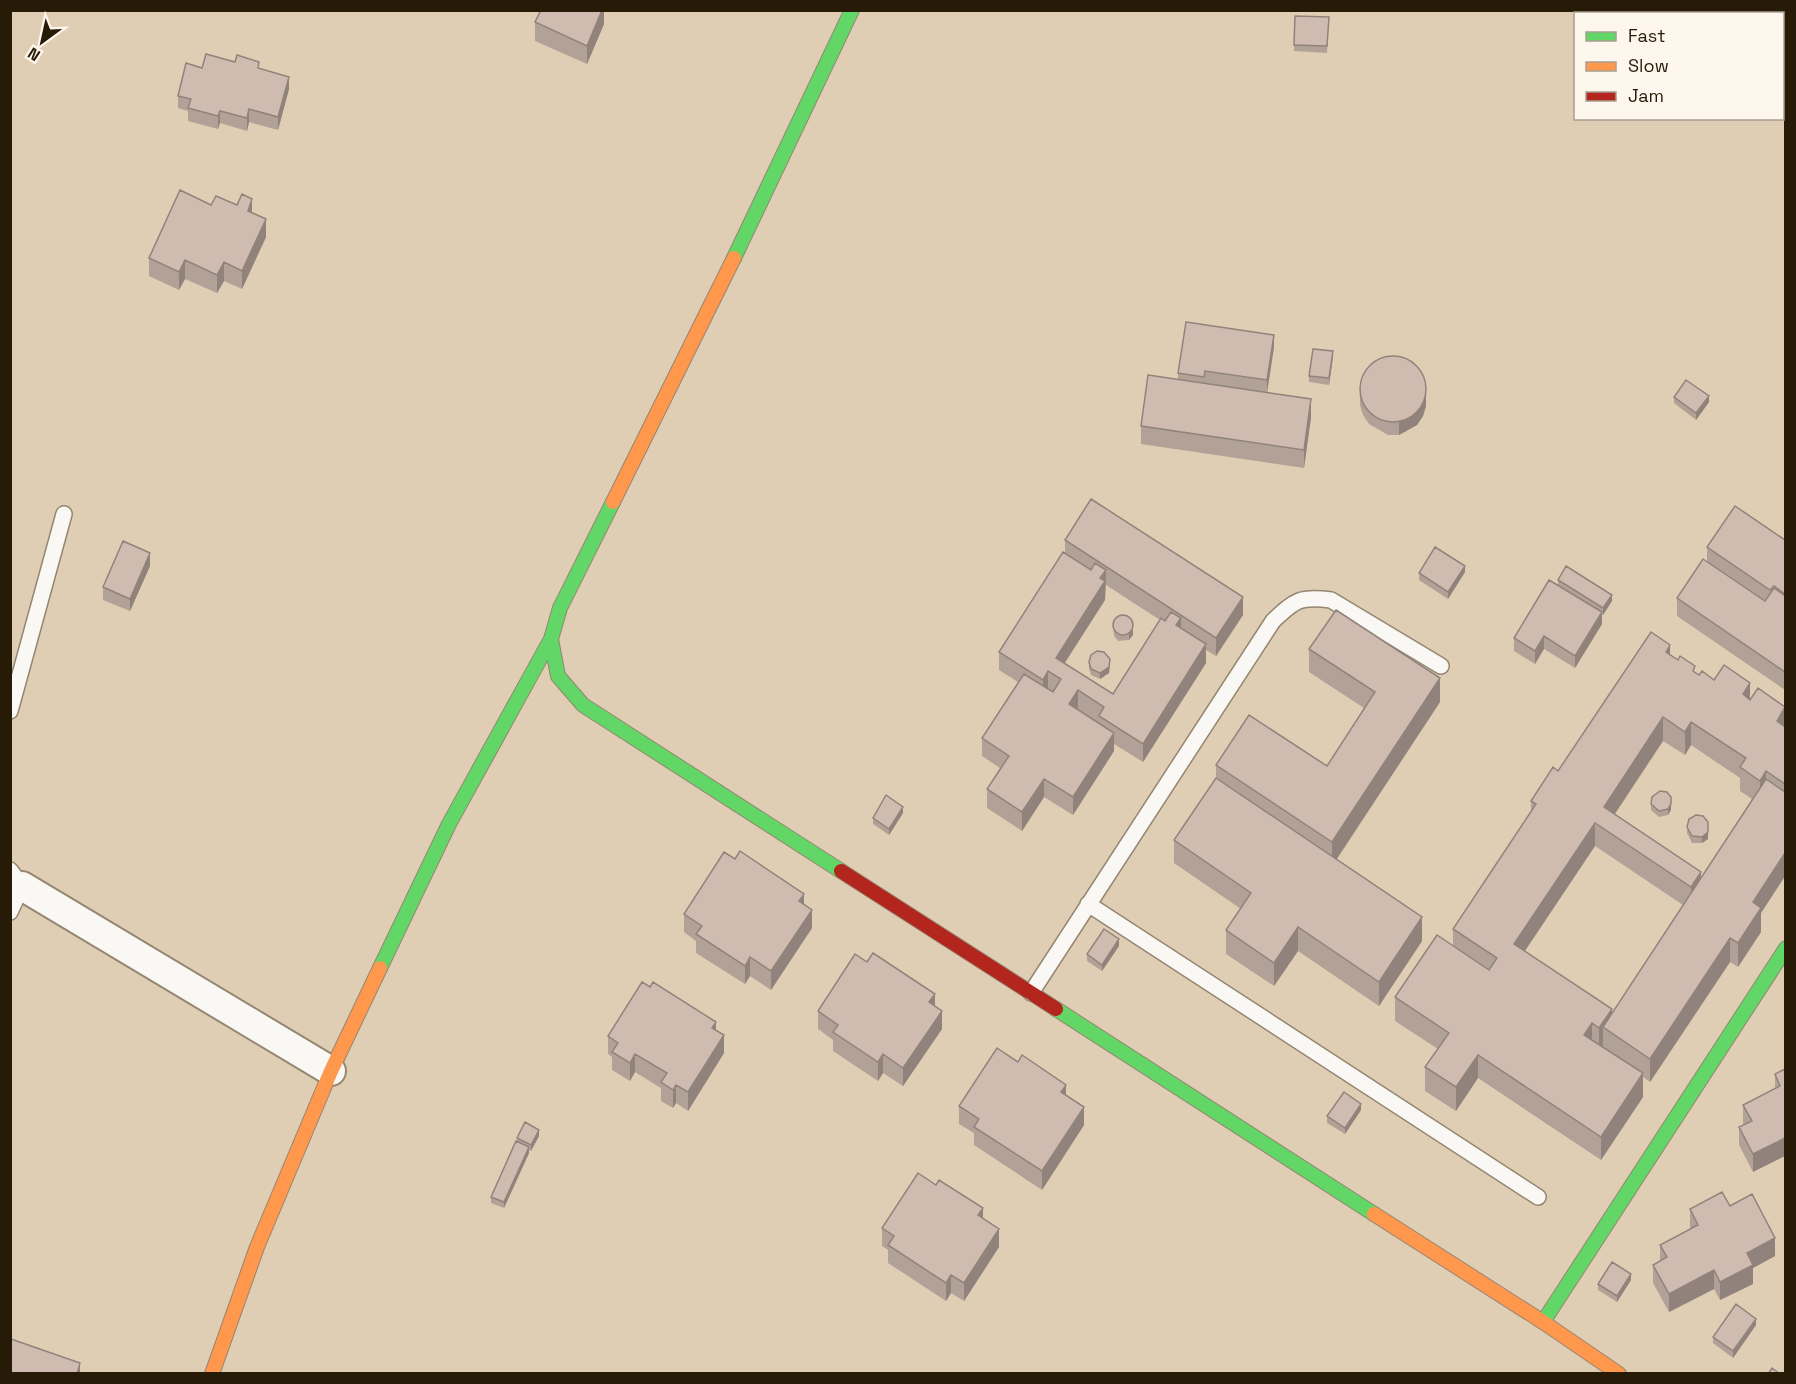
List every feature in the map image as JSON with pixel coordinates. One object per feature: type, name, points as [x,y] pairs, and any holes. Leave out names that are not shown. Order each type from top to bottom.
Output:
[{"type":"street","points":[[212,1374],[257,1247],[331,1071],[449,824],[551,639],[561,608],[755,217],[852,10]]},
{"type":"street","points":[[551,639],[558,676],[583,705],[1542,1322],[1619,1374]]},
{"type":"street","points":[[16,878],[331,1071]]},
{"type":"street","points":[[1542,1322],[1785,948]]},
{"type":"lane","points":[[10,711],[64,514]]},
{"type":"lane","points":[[1031,993],[1273,621],[1291,604],[1310,597],[1331,600],[1441,666]]},
{"type":"lane","points":[[10,912],[16,878]]},
{"type":"lane","points":[[1088,904],[1538,1197]]},
{"type":"building","points":[[541,10],[602,10],[587,46],[535,22]]},
{"type":"building","points":[[1295,16],[1329,17],[1327,46],[1294,45]]},
{"type":"building","points":[[206,54],[235,62],[237,55],[259,62],[258,68],[289,77],[278,117],[249,109],[247,118],[220,111],[218,116],[188,108],[191,99],[178,96],[186,63],[202,68]]},
{"type":"building","points":[[180,190],[211,205],[216,196],[237,205],[242,194],[252,199],[248,211],[266,219],[242,271],[224,262],[217,275],[185,260],[179,272],[149,258]]},
{"type":"building","points":[[1186,322],[1274,335],[1267,380],[1205,371],[1204,377],[1178,373]]},
{"type":"building","points":[[1313,349],[1333,351],[1329,378],[1309,376]]},
{"type":"building","points":[[1393,356],[1405,359],[1416,366],[1423,377],[1426,389],[1423,401],[1416,412],[1405,419],[1393,422],[1381,419],[1370,412],[1363,401],[1360,389],[1363,377],[1370,366],[1381,359]]},
{"type":"building","points":[[1148,375],[1311,399],[1304,450],[1141,426]]},
{"type":"building","points":[[1686,380],[1709,396],[1696,413],[1674,397]]},
{"type":"building","points":[[1091,499],[1243,597],[1216,638],[1065,540]]},
{"type":"building","points":[[1735,506],[1785,540],[1785,594],[1774,586],[1770,590],[1707,547]]},
{"type":"building","points":[[123,541],[150,553],[130,599],[103,587]]},
{"type":"building","points":[[1435,547],[1465,566],[1448,592],[1419,573]]},
{"type":"building","points":[[1063,552],[1091,570],[1095,563],[1106,570],[1100,578],[1105,581],[1056,658],[1113,694],[1161,618],[1165,621],[1171,612],[1181,618],[1176,625],[1206,644],[1143,744],[1099,716],[1104,707],[1078,690],[1069,704],[1114,733],[1073,797],[1044,779],[1022,812],[987,789],[1009,756],[982,738],[1024,674],[1053,692],[1061,679],[1048,671],[1043,680],[999,652]]},
{"type":"building","points":[[1703,559],[1765,601],[1774,588],[1785,596],[1785,672],[1677,598]]},
{"type":"building","points":[[1566,566],[1612,595],[1603,608],[1558,580]]},
{"type":"building","points":[[1549,580],[1602,612],[1575,656],[1544,636],[1535,651],[1514,638]]},
{"type":"building","points":[[1336,610],[1440,678],[1332,842],[1216,765],[1249,715],[1327,766],[1375,692],[1309,649]]},
{"type":"building","points":[[1123,615],[1130,618],[1133,625],[1130,632],[1123,635],[1116,632],[1113,625],[1116,618]]},
{"type":"building","points":[[1651,632],[1670,645],[1666,652],[1678,660],[1680,656],[1695,666],[1693,671],[1699,675],[1702,671],[1714,680],[1724,665],[1750,683],[1743,694],[1750,700],[1758,688],[1785,707],[1777,721],[1785,727],[1785,784],[1766,771],[1760,781],[1740,767],[1746,758],[1691,722],[1685,732],[1663,717],[1604,807],[1701,872],[1691,887],[1595,823],[1514,944],[1612,1009],[1599,1028],[1592,1023],[1584,1035],[1643,1073],[1601,1137],[1478,1055],[1456,1087],[1425,1067],[1449,1033],[1395,997],[1437,935],[1489,970],[1497,958],[1453,929],[1536,804],[1531,801],[1553,767],[1558,771]]},
{"type":"building","points":[[1097,651],[1104,652],[1110,659],[1109,667],[1100,673],[1091,669],[1089,662],[1091,655]]},
{"type":"building","points":[[1216,778],[1422,917],[1379,982],[1298,927],[1274,963],[1226,930],[1251,893],[1174,840]]},
{"type":"building","points":[[1766,779],[1785,792],[1785,853],[1753,902],[1761,908],[1738,943],[1730,938],[1650,1059],[1603,1027]]},
{"type":"building","points":[[1660,791],[1667,792],[1671,797],[1671,804],[1668,809],[1659,811],[1651,804],[1652,797]]},
{"type":"building","points":[[886,795],[903,807],[889,829],[873,818]]},
{"type":"building","points":[[1696,815],[1703,816],[1708,822],[1708,832],[1702,837],[1692,836],[1687,827],[1689,819]]},
{"type":"building","points":[[740,851],[804,894],[799,901],[812,910],[771,971],[750,957],[745,966],[696,934],[702,926],[684,914],[724,852],[735,859]]},
{"type":"building","points":[[1104,929],[1119,939],[1102,965],[1087,954]]},
{"type":"building","points":[[873,953],[935,994],[929,1002],[942,1011],[903,1068],[883,1054],[878,1062],[833,1032],[838,1025],[818,1011],[855,954],[867,962]]},
{"type":"building","points":[[642,982],[650,987],[653,982],[716,1022],[712,1028],[724,1035],[688,1092],[676,1085],[673,1090],[661,1082],[667,1073],[635,1054],[630,1063],[612,1052],[618,1043],[608,1036]]},
{"type":"building","points":[[997,1048],[1018,1062],[1022,1055],[1066,1085],[1061,1092],[1084,1107],[1042,1171],[974,1127],[979,1119],[959,1106]]},
{"type":"building","points":[[1785,1069],[1785,1138],[1753,1154],[1739,1127],[1752,1121],[1743,1105],[1780,1086],[1775,1074]]},
{"type":"building","points":[[1344,1092],[1361,1104],[1345,1128],[1327,1116]]},
{"type":"building","points":[[525,1122],[539,1130],[531,1145],[517,1138]]},
{"type":"building","points":[[516,1141],[529,1147],[504,1202],[491,1197]]},
{"type":"building","points":[[918,1173],[936,1185],[939,1180],[983,1208],[978,1215],[999,1229],[964,1283],[951,1275],[946,1283],[888,1245],[894,1236],[882,1228]]},
{"type":"building","points":[[1722,1192],[1730,1206],[1752,1194],[1775,1238],[1747,1253],[1753,1265],[1720,1282],[1714,1270],[1669,1294],[1653,1265],[1667,1257],[1660,1245],[1698,1225],[1690,1209]]},
{"type":"building","points":[[1612,1262],[1631,1274],[1617,1296],[1598,1284]]},
{"type":"building","points":[[1736,1304],[1756,1319],[1733,1351],[1713,1337]]},
{"type":"building","points":[[11,1339],[80,1363],[77,1374],[10,1374]]},
{"type":"building","points":[[1772,1368],[1780,1374],[1768,1374]]},
{"type":"traffic: fast","points":[[734,258],[852,10]]},
{"type":"traffic: fast","points":[[613,502],[560,608],[551,639],[558,676],[583,705],[841,871]]},
{"type":"traffic: fast","points":[[380,968],[449,824],[551,639]]},
{"type":"traffic: fast","points":[[1543,1322],[1786,948]]},
{"type":"traffic: fast","points":[[1056,1009],[1374,1214]]},
{"type":"traffic: slow","points":[[613,502],[734,258]]},
{"type":"traffic: slow","points":[[212,1374],[257,1247],[331,1071],[380,968]]},
{"type":"traffic: slow","points":[[1374,1214],[1543,1322],[1619,1374]]},
{"type":"traffic: jam","points":[[841,871],[1056,1009]]}]
